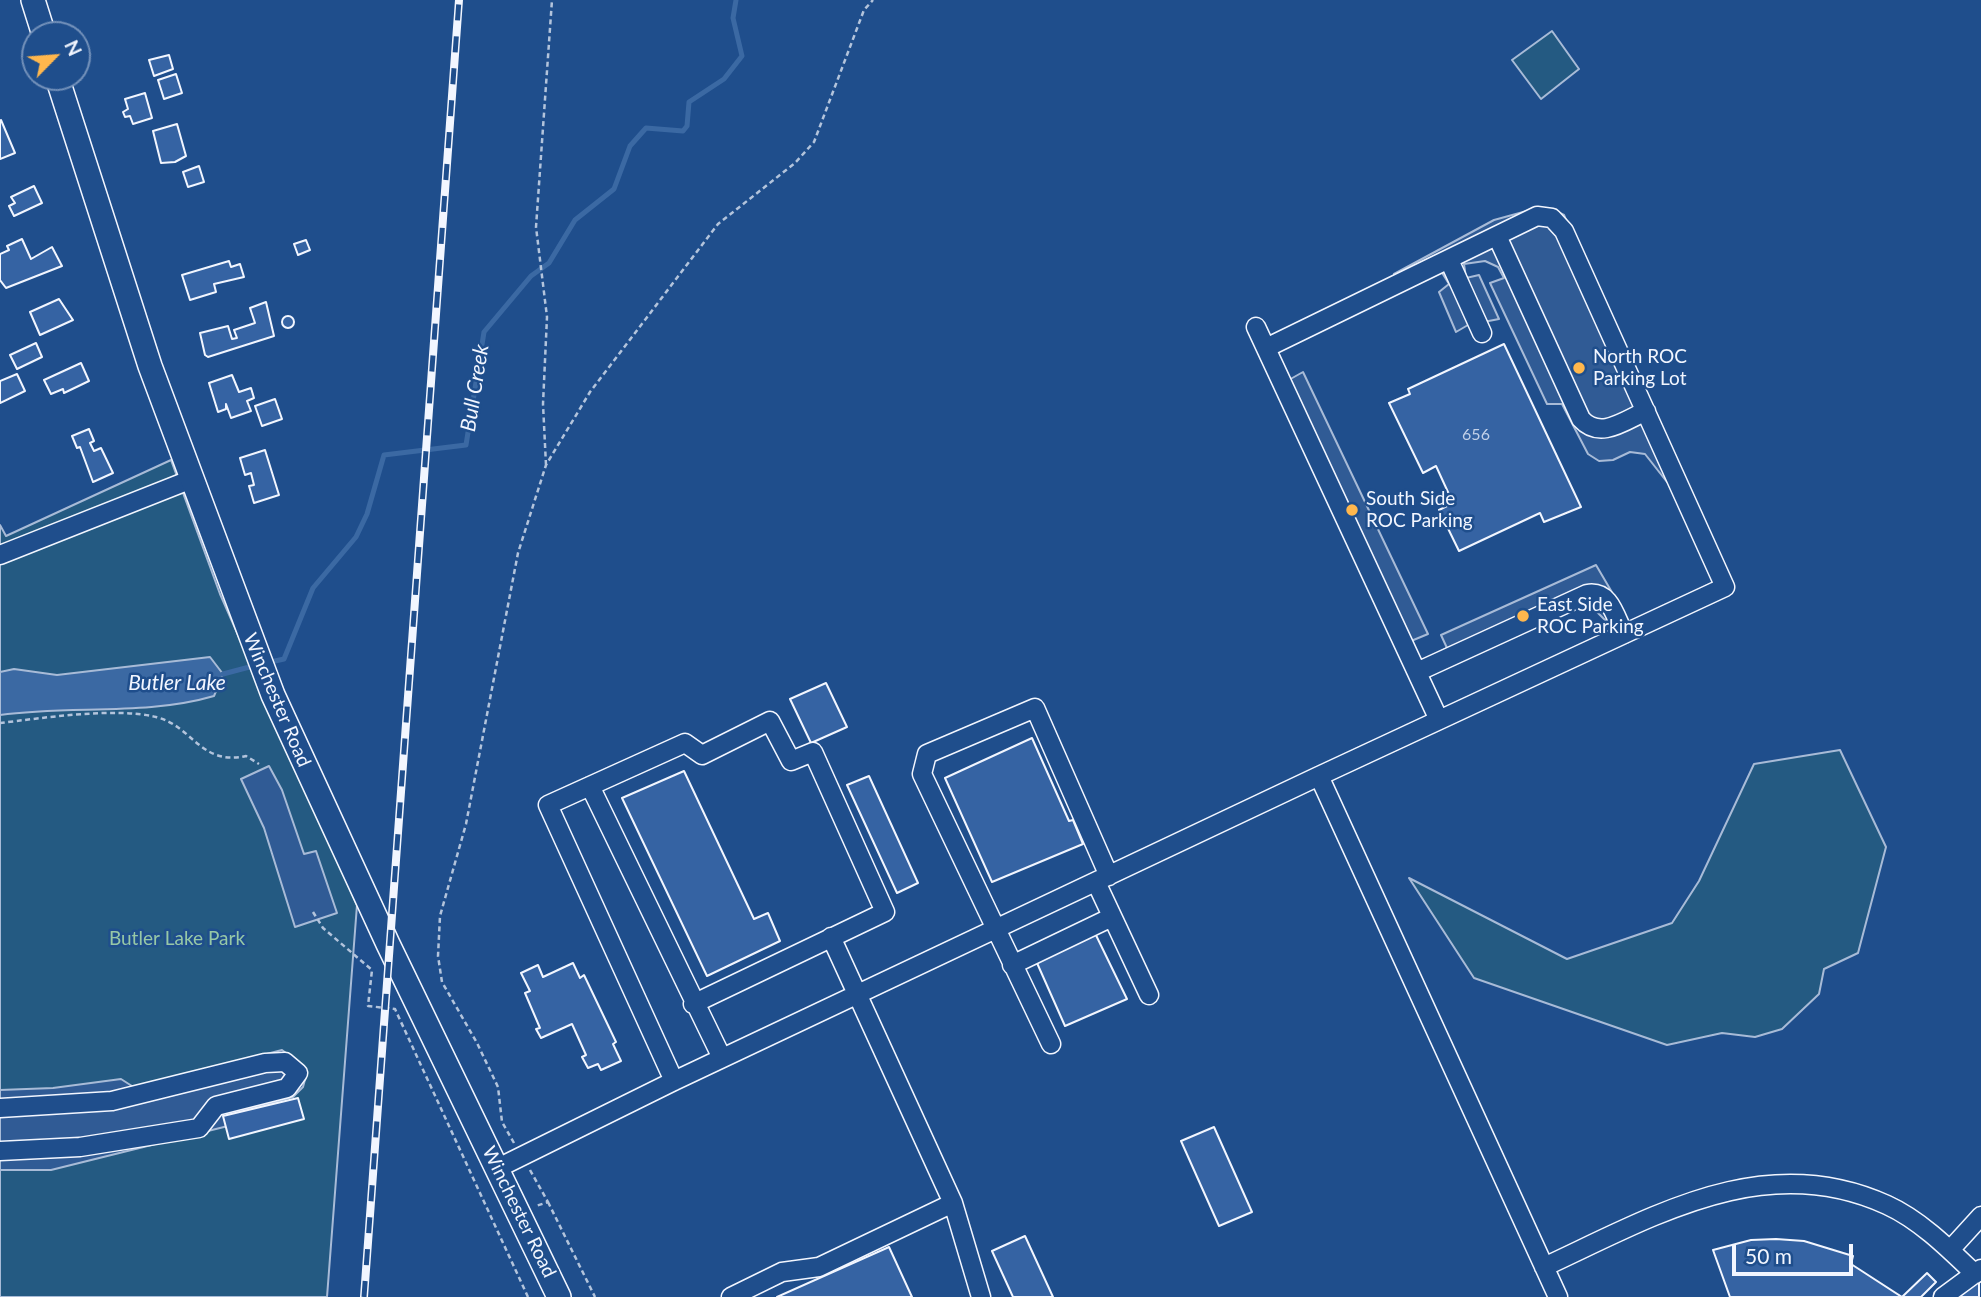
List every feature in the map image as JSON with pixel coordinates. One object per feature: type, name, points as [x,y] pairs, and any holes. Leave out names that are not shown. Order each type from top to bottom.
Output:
[{"type":"main road","points":[[33,0],[40,21]]},
{"type":"main road","name":"Winchester Road","points":[[62,91],[146,353],[272,695],[388,944],[559,1297]]},
{"type":"street","points":[[498,1168],[722,1058],[1726,587],[1564,231],[1552,218],[1537,216],[1266,348]]},
{"type":"street","points":[[1497,236],[1581,419],[1589,428],[1602,431],[1646,411]]},
{"type":"street","points":[[1449,260],[1482,333]]},
{"type":"street","points":[[1256,327],[1439,720]]},
{"type":"street","points":[[0,555],[192,479]]},
{"type":"street","points":[[1416,672],[1587,594],[1597,592],[1605,597],[1624,634]]},
{"type":"street","points":[[1051,1044],[922,774],[928,754],[1035,708],[1102,879],[1112,917],[1149,995]]},
{"type":"street","points":[[674,1081],[548,805],[685,743],[702,755],[770,721],[791,761],[813,752],[885,912],[693,1004]]},
{"type":"street","points":[[1319,776],[1558,1297]]},
{"type":"street","points":[[590,786],[693,1004],[722,1058]]},
{"type":"street","points":[[1012,965],[1112,917]]},
{"type":"street","points":[[831,937],[953,1203],[981,1297]]},
{"type":"street","points":[[0,1108],[112,1101],[265,1063],[285,1062],[298,1073],[287,1088],[216,1106],[199,1128],[80,1147],[0,1151]]},
{"type":"street","points":[[1544,1267],[1656,1216],[1723,1190],[1774,1182],[1839,1188],[1889,1205],[1978,1271],[1943,1297]]},
{"type":"street","points":[[731,1297],[782,1272],[819,1267],[953,1203]]},
{"type":"street","points":[[1950,1250],[1981,1216]]},
{"type":"path","points":[[546,464],[543,404],[547,307],[538,257],[536,227],[552,0]]},
{"type":"path","points":[[595,1297],[548,1202],[502,1122],[498,1087],[442,982],[440,916],[466,824],[518,553],[546,464],[590,392],[718,224],[795,163],[814,142],[864,10],[873,0]]},
{"type":"path","points":[[0,723],[78,716],[158,717],[178,728],[214,755],[233,759],[246,756],[259,764]]},
{"type":"path","points":[[313,912],[323,928],[372,970],[368,1006],[395,1009],[528,1297]]},
{"type":"path","points":[[520,1212],[548,1202]]},
{"type":"green space","points":[[1552,31],[1579,69],[1541,99],[1512,60]]},
{"type":"green space","name":"Butler Lake Park","points":[[171,460],[220,594],[357,905],[327,1297],[0,1297],[0,525],[6,536]]},
{"type":"green space","points":[[1840,750],[1886,847],[1858,953],[1824,969],[1819,994],[1782,1029],[1755,1037],[1722,1033],[1667,1045],[1474,978],[1409,878],[1567,959],[1672,923],[1699,881],[1754,764]]},
{"type":"shaded area","name":"North ROC Parking Lot","points":[[1534,209],[1552,209],[1564,215],[1676,479],[1667,482],[1645,454],[1630,452],[1613,460],[1599,461],[1588,454],[1562,404],[1547,404],[1490,283],[1504,278],[1498,267],[1485,261],[1464,264],[1466,278],[1479,275],[1499,319],[1468,325],[1456,332],[1439,292],[1449,284],[1441,271],[1400,290],[1394,274],[1494,220]]},
{"type":"shaded area","name":"South Side ROC Parking","points":[[1303,372],[1428,634],[1399,646],[1278,386]]},
{"type":"shaded area","name":"East Side ROC Parking","points":[[1596,565],[1623,611],[1605,620],[1588,603],[1438,672],[1427,659],[1447,648],[1441,635]]},
{"type":"shaded area","points":[[269,766],[282,790],[304,854],[316,851],[337,913],[295,927],[264,828],[241,779]]},
{"type":"shaded area","points":[[282,1050],[300,1064],[306,1076],[303,1087],[293,1097],[227,1115],[228,1126],[51,1170],[0,1170],[0,1090],[53,1088],[121,1079],[135,1088]]},
{"type":"water","name":"Butler Lake","points":[[210,657],[223,674],[214,696],[162,706],[0,715],[0,672],[14,669],[57,675]]},
{"type":"building","points":[[169,55],[173,69],[154,76],[149,60]]},
{"type":"building","points":[[176,74],[182,93],[164,99],[158,80]]},
{"type":"building","points":[[145,93],[152,118],[133,124],[130,116],[125,117],[123,112],[128,109],[125,99]]},
{"type":"building","points":[[0,121],[15,153],[0,159]]},
{"type":"building","points":[[177,124],[186,156],[175,162],[161,163],[153,131]]},
{"type":"building","points":[[199,166],[204,182],[188,187],[183,172]]},
{"type":"building","points":[[34,186],[42,203],[14,216],[9,206],[15,203],[11,197]]},
{"type":"building","points":[[22,239],[31,259],[52,247],[62,266],[6,288],[0,280],[0,254],[9,250],[7,246]]},
{"type":"building","points":[[306,240],[310,250],[298,255],[294,244]]},
{"type":"building","points":[[229,261],[231,267],[240,264],[244,277],[214,284],[216,292],[190,300],[182,275]]},
{"type":"building","points":[[59,299],[73,320],[40,335],[30,312]]},
{"type":"building","points":[[266,302],[274,336],[208,357],[205,355],[200,333],[228,326],[232,339],[237,338],[234,330],[255,323],[250,308]]},
{"type":"building","points":[[288,316],[294,322],[288,328],[282,322]]},
{"type":"building","points":[[36,343],[42,357],[17,369],[10,355]]},
{"type":"building","points":[[1504,344],[1581,507],[1544,522],[1540,513],[1459,551],[1439,510],[1453,503],[1436,466],[1423,473],[1389,403],[1410,394],[1408,389]]},
{"type":"building","points":[[81,363],[89,381],[64,393],[63,389],[51,394],[44,380]]},
{"type":"building","points":[[17,374],[25,391],[0,403],[0,381]]},
{"type":"building","points":[[232,375],[239,392],[251,388],[254,398],[247,401],[251,411],[231,418],[226,404],[226,409],[218,412],[209,383]]},
{"type":"building","points":[[275,399],[282,419],[262,426],[255,406]]},
{"type":"building","points":[[89,429],[94,441],[90,443],[94,451],[101,448],[113,473],[93,482],[80,447],[77,448],[72,436]]},
{"type":"building","points":[[265,450],[279,495],[254,503],[249,486],[254,485],[251,473],[245,475],[240,458]]},
{"type":"building","points":[[826,683],[847,727],[811,743],[790,699]]},
{"type":"building","points":[[1032,738],[1069,821],[1073,820],[1083,844],[992,882],[945,778]]},
{"type":"building","points":[[684,771],[754,919],[768,913],[780,941],[707,976],[622,798]]},
{"type":"building","points":[[869,776],[918,883],[897,893],[847,785]]},
{"type":"building","points":[[1092,927],[1127,999],[1065,1026],[1033,954]]},
{"type":"building","points":[[573,963],[580,978],[584,975],[616,1042],[613,1044],[621,1061],[601,1070],[598,1064],[588,1068],[582,1057],[586,1055],[572,1024],[541,1038],[536,1029],[540,1028],[525,993],[530,991],[521,973],[538,965],[543,977]]},
{"type":"building","points":[[298,1098],[304,1119],[229,1139],[223,1116]]},
{"type":"building","points":[[1214,1127],[1252,1212],[1219,1226],[1181,1141]]},
{"type":"building","points":[[1025,1236],[1053,1297],[1013,1297],[992,1251]]},
{"type":"building","points":[[1751,1240],[1804,1241],[1853,1256],[1851,1264],[1902,1297],[1730,1297],[1713,1250]]},
{"type":"building","points":[[889,1247],[912,1297],[777,1297]]},
{"type":"building","points":[[1927,1273],[1936,1282],[1921,1297],[1902,1297]]},
{"type":"building","points":[[1979,1281],[1979,1297],[1958,1297]]},
{"type":"waterway","name":"Bull Creek","points":[[266,663],[284,659],[313,588],[356,537],[367,514],[384,455],[466,445],[484,332],[531,276],[549,263],[575,220],[614,189],[630,146],[646,128],[683,131],[687,126],[689,102],[724,79],[742,56],[733,18],[736,0]]},
{"type":"waterway","name":"Bull Creek","points":[[223,674],[257,665]]},
{"type":"railway","points":[[364,1297],[459,0]]},
{"type":"place","name":"North ROC Parking Lot","points":[[1579,368]]},
{"type":"place","name":"South Side ROC Parking","points":[[1352,510]]},
{"type":"place","name":"East Side ROC Parking","points":[[1523,616]]}]
